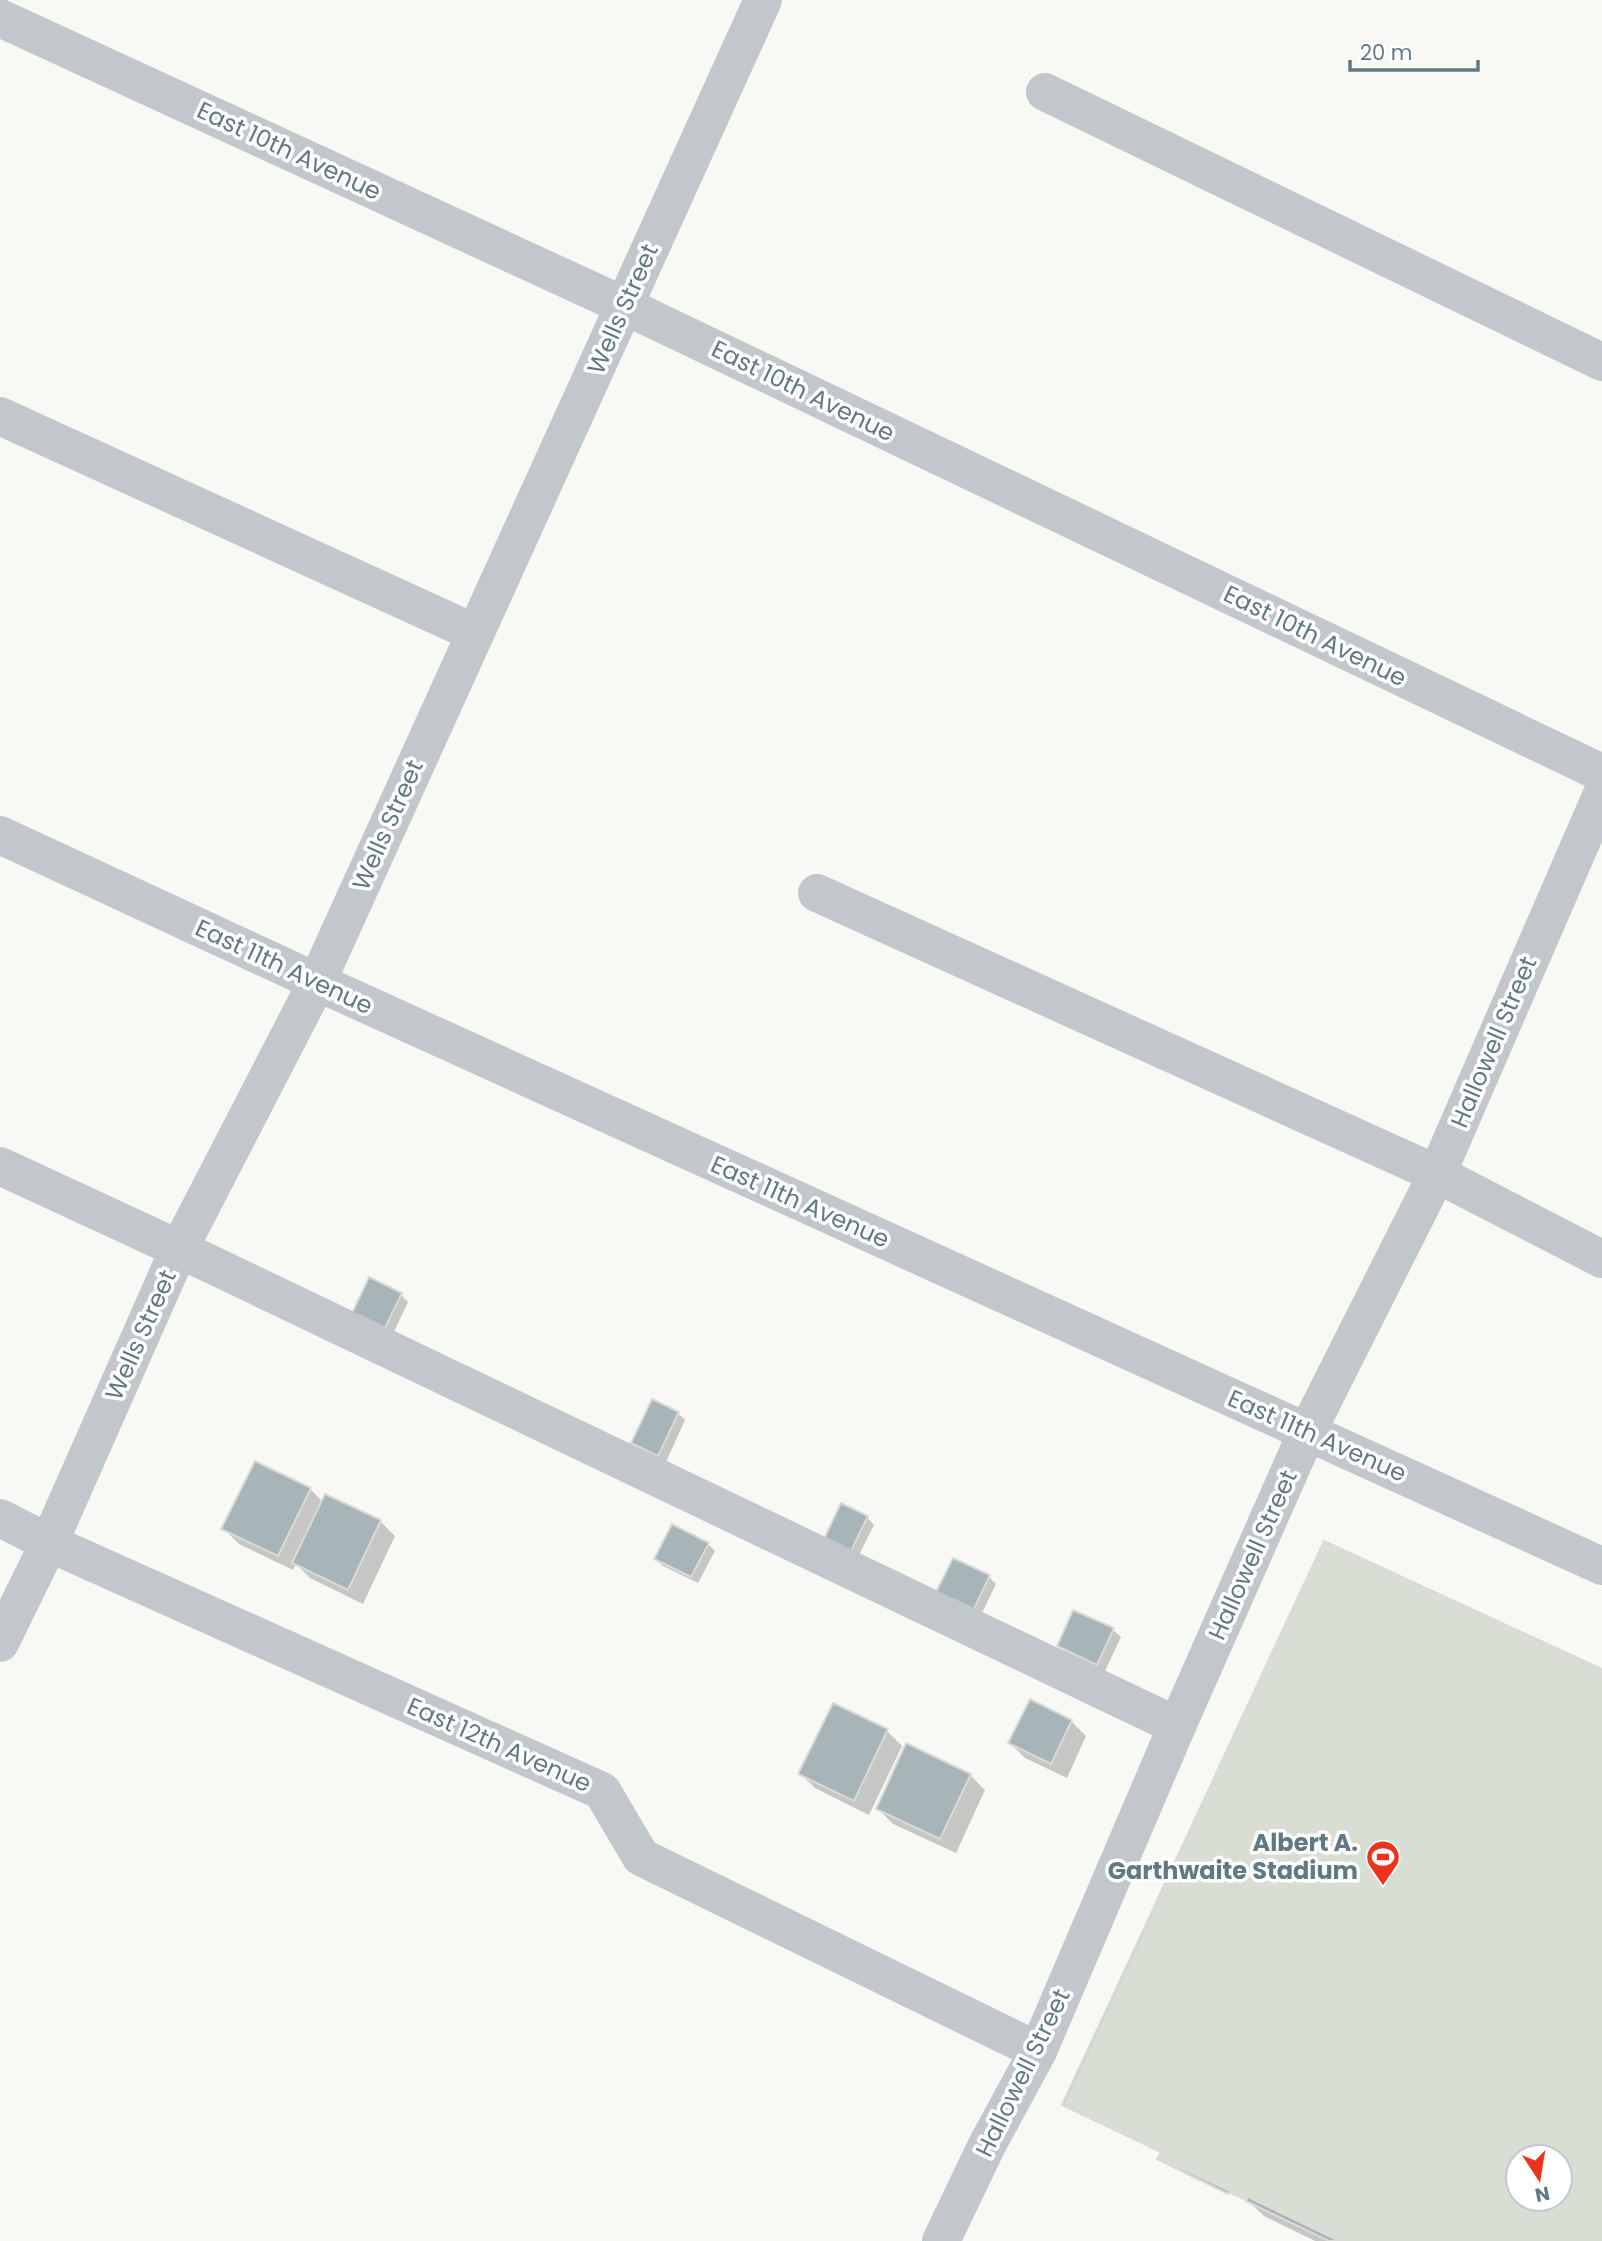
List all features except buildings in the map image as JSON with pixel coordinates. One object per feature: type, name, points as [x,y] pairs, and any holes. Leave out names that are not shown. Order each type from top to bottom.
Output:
[{"type":"street","name":"Wells Street","points":[[0,1643],[50,1542],[179,1249],[317,982],[763,0]]},
{"type":"street","name":"East 10th Avenue","points":[[0,18],[625,306],[1602,773]]},
{"type":"street","points":[[1045,93],[1602,362]]},
{"type":"street","points":[[0,416],[475,633]]},
{"type":"street","name":"Hallowell Street","points":[[942,2241],[987,2145],[1038,2051],[1307,1432],[1437,1174],[1602,794]]},
{"type":"street","name":"East 11th Avenue","points":[[0,835],[317,982],[1602,1566]]},
{"type":"street","points":[[817,893],[1437,1174],[1602,1259]]},
{"type":"street","points":[[0,1166],[1177,1726]]},
{"type":"street","name":"East 12th Avenue","points":[[0,1518],[602,1791],[641,1857],[1038,2051]]},
{"type":"shaded area","name":"Albert A. Garthwaite Stadium","points":[[1324,1541],[1602,1669],[1602,2241],[1330,2241],[1157,2159],[1160,2151],[1112,2126],[1062,2105]]},
{"type":"place","name":"Albert A. Garthwaite Stadium","points":[[1383,1887]]}]
